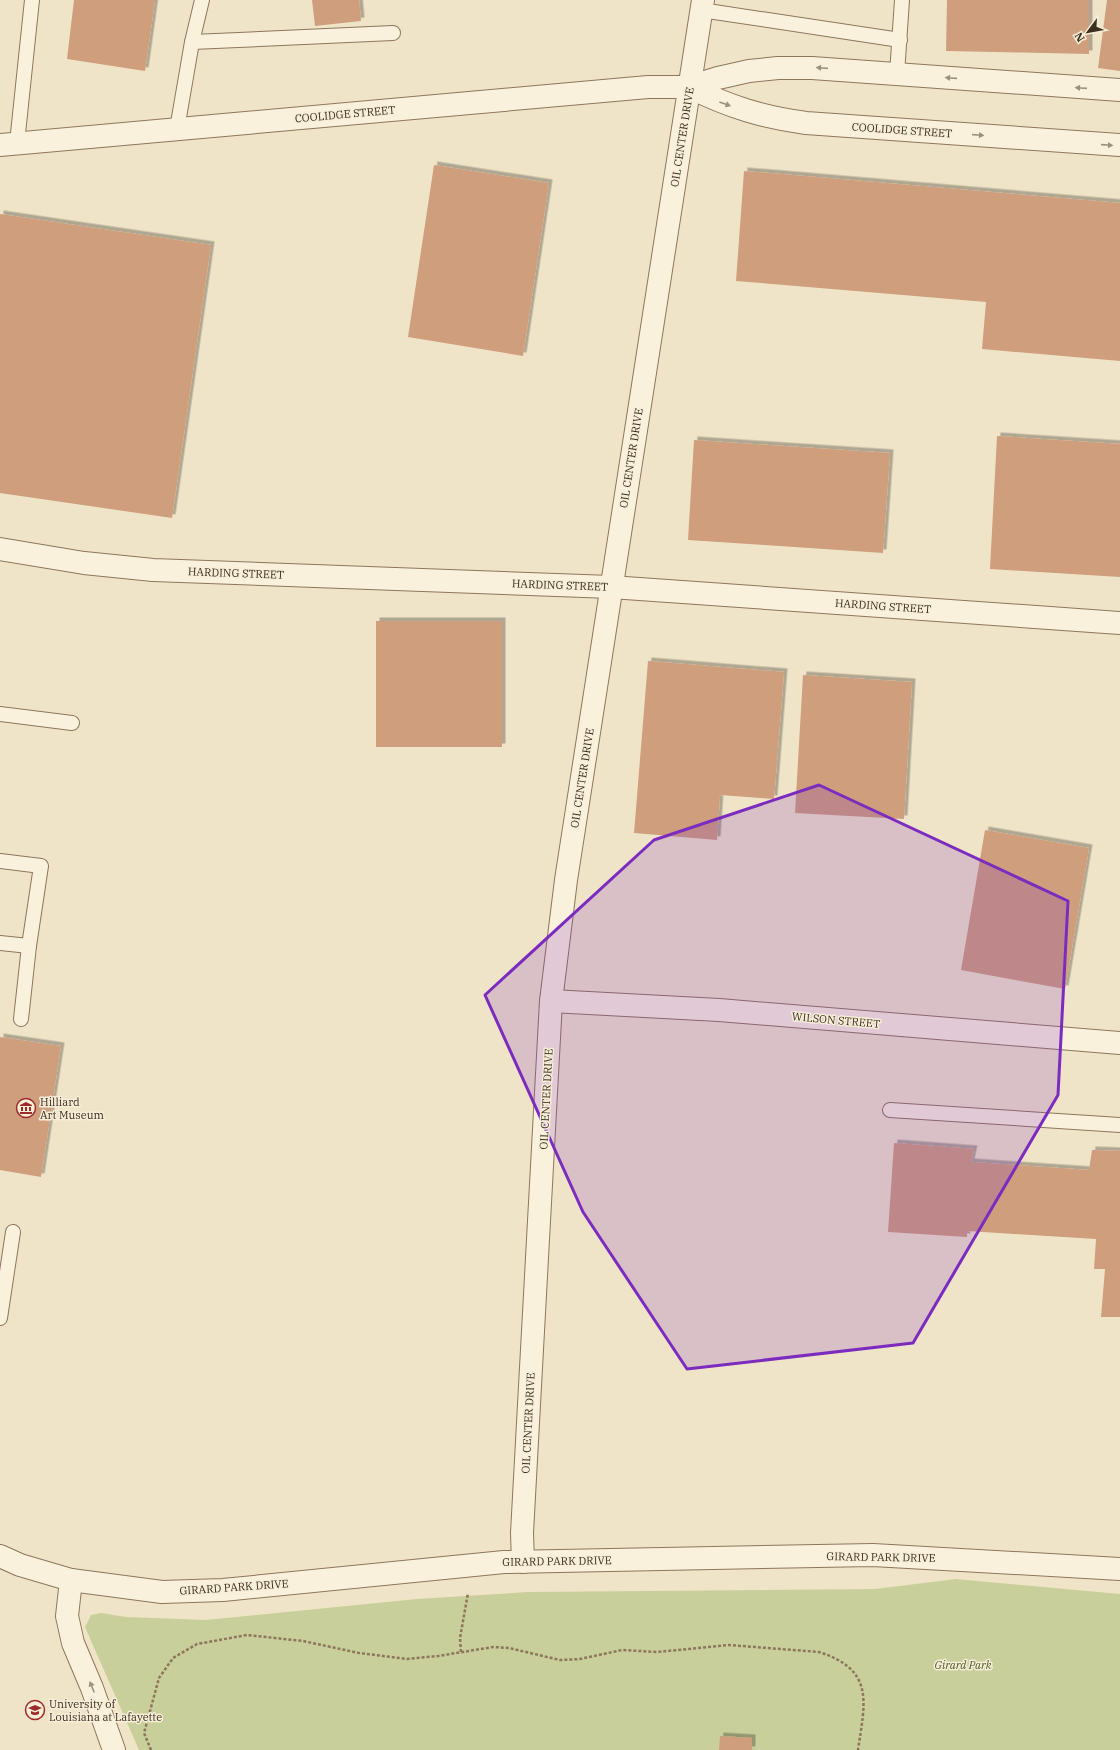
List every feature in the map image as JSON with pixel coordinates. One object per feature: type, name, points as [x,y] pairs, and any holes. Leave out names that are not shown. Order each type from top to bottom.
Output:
[{"type":"street","name":"OIL CENTER DRIVE","points":[[523,1562],[522,1533],[551,1001],[566,880],[702,5]]},
{"type":"street","name":"COOLIDGE STREET","points":[[9,144],[648,88],[689,87],[718,78],[750,71],[778,68],[812,68],[1120,90]]},
{"type":"street","name":"COOLIDGE STREET","points":[[689,87],[744,111],[773,118],[806,123],[1120,145]]},
{"type":"street","name":"HARDING STREET","points":[[0,549],[84,563],[153,570],[611,587],[1120,623]]},
{"type":"street","name":"WILSON STREET","points":[[551,1001],[719,1010],[1120,1043]]},
{"type":"street","name":"GIRARD PARK DRIVE","points":[[0,1556],[20,1565],[71,1580],[162,1592],[223,1590],[523,1562],[873,1554],[1120,1569]]},
{"type":"street","points":[[71,1580],[67,1616],[73,1643],[92,1688],[114,1750]]},
{"type":"lane","points":[[9,144],[32,0]]},
{"type":"lane","points":[[177,129],[192,42],[202,0]]},
{"type":"lane","points":[[897,74],[902,0]]},
{"type":"lane","points":[[702,5],[900,40]]},
{"type":"lane","points":[[192,42],[394,33]]},
{"type":"lane","points":[[0,714],[72,723]]},
{"type":"lane","points":[[0,861],[41,866],[29,946],[22,1019]]},
{"type":"lane","points":[[0,943],[29,946]]},
{"type":"lane","points":[[890,1110],[1120,1125]]},
{"type":"lane","points":[[0,1318],[13,1232]]},
{"type":"path","points":[[461,1652],[460,1638],[468,1593],[468,1566]]},
{"type":"path","points":[[151,1750],[144,1733],[159,1678],[173,1658],[198,1644],[247,1635],[304,1641],[359,1653],[407,1659],[493,1647],[509,1648],[560,1660],[580,1659],[622,1650],[657,1652],[729,1645],[818,1652],[832,1656],[846,1664],[856,1674],[863,1689],[864,1705],[858,1750]]},
{"type":"highlighted area","points":[[819,785],[1068,901],[1058,1095],[913,1343],[687,1369],[583,1212],[485,995],[654,840]]},
{"type":"green space","name":"Girard Park","points":[[956,1579],[1120,1594],[1120,1750],[139,1750],[85,1627],[91,1615],[101,1613],[126,1617],[206,1620],[417,1599],[528,1592],[875,1589]]},
{"type":"building","points":[[74,0],[155,0],[145,71],[67,59]]},
{"type":"building","points":[[312,0],[359,0],[361,21],[315,26]]},
{"type":"building","points":[[947,0],[1089,0],[1089,54],[946,51]]},
{"type":"building","points":[[1107,0],[1120,0],[1120,71],[1098,68]]},
{"type":"building","points":[[434,165],[549,183],[523,356],[408,337]]},
{"type":"building","points":[[744,171],[1120,203],[1120,361],[982,349],[986,302],[736,281]]},
{"type":"building","points":[[0,214],[211,245],[172,518],[0,493]]},
{"type":"building","points":[[997,436],[1120,444],[1120,577],[990,569]]},
{"type":"building","points":[[694,440],[890,453],[883,553],[688,540]]},
{"type":"building","points":[[376,621],[502,621],[502,747],[376,747]]},
{"type":"building","points":[[648,661],[784,672],[774,799],[720,795],[717,840],[634,833]]},
{"type":"building","points":[[803,675],[912,682],[904,819],[795,813]]},
{"type":"building","points":[[985,830],[1089,848],[1065,989],[961,970]]},
{"type":"building","name":"Hilliard Art Museum","points":[[0,1037],[61,1046],[41,1177],[0,1170]]},
{"type":"building","points":[[894,1143],[974,1149],[971,1162],[1089,1170],[1092,1150],[1120,1151],[1120,1317],[1101,1317],[1105,1269],[1094,1269],[1096,1239],[967,1231],[967,1237],[888,1232]]},
{"type":"building","points":[[720,1736],[752,1738],[752,1750],[719,1750]]},
{"type":"place","name":"Hilliard Art Museum","points":[[26,1108]]},
{"type":"place","name":"University of Louisiana at Lafayette","points":[[35,1710]]}]
